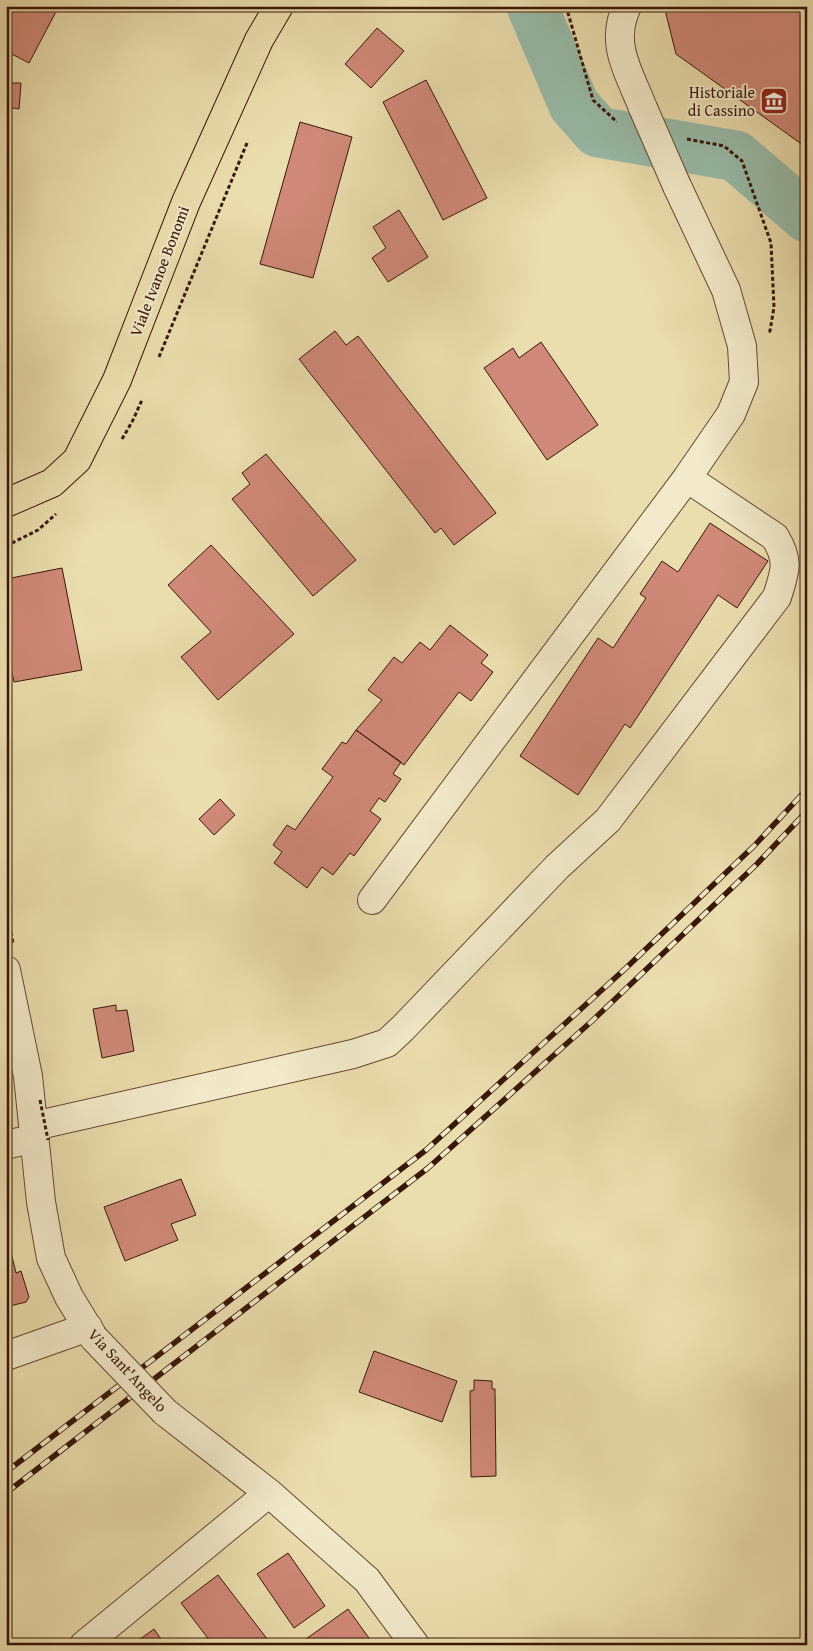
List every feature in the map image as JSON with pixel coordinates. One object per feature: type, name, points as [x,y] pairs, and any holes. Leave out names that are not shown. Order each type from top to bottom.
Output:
[{"type":"main road","name":"Viale Ivanoe Bonomi","points":[[6,502],[52,483],[77,460],[117,380],[186,202],[259,40],[279,6]]},
{"type":"street","points":[[372,900],[687,478],[731,414],[744,382],[742,346],[726,290],[677,186],[619,47],[620,22],[627,6]]},
{"type":"street","points":[[6,1145],[39,1126],[353,1054],[387,1043],[403,1028],[557,867],[608,820],[777,597],[786,567],[784,551],[774,537],[687,478]]},
{"type":"street","name":"Via Sant'Angelo","points":[[6,970],[39,1126],[41,1202],[52,1258],[69,1297],[91,1332],[165,1412],[269,1493],[367,1580],[415,1645]]},
{"type":"street","points":[[6,1356],[91,1332]]},
{"type":"street","points":[[84,1645],[269,1493]]},
{"type":"building","points":[[6,6],[59,6],[29,63],[6,51]]},
{"type":"building","name":"Historiale di Cassino","points":[[664,6],[807,6],[807,148],[676,54]]},
{"type":"building","points":[[377,28],[404,51],[371,88],[345,64]]},
{"type":"building","points":[[426,80],[487,198],[443,220],[383,102]]},
{"type":"building","points":[[6,83],[21,83],[19,109],[6,107]]},
{"type":"building","points":[[300,122],[352,137],[313,278],[260,264]]},
{"type":"building","points":[[399,210],[428,257],[388,282],[372,258],[386,248],[373,227]]},
{"type":"building","points":[[335,331],[346,345],[358,336],[496,513],[454,545],[441,528],[435,533],[299,359]]},
{"type":"building","points":[[541,342],[598,425],[547,460],[484,368],[513,348],[519,358]]},
{"type":"building","points":[[266,454],[356,560],[313,596],[232,499],[250,484],[242,473]]},
{"type":"building","points":[[710,523],[768,561],[737,608],[718,595],[630,728],[625,724],[578,795],[520,756],[598,638],[613,648],[646,598],[640,594],[662,561],[678,572]]},
{"type":"building","points":[[211,545],[294,634],[218,700],[181,657],[211,632],[168,585]]},
{"type":"building","points":[[62,568],[82,670],[14,682],[6,645],[6,579]]},
{"type":"building","points":[[450,625],[488,655],[481,663],[493,672],[471,701],[459,692],[404,765],[356,730],[382,700],[368,690],[394,657],[402,663],[420,642],[430,650]]},
{"type":"building","points":[[356,730],[401,762],[393,774],[401,779],[385,802],[379,798],[370,811],[381,819],[354,856],[350,853],[333,875],[322,867],[307,888],[274,863],[282,852],[273,845],[287,825],[295,830],[333,777],[322,769],[342,742],[346,744]]},
{"type":"building","points":[[220,799],[235,815],[214,835],[199,819]]},
{"type":"building","points":[[116,1005],[116,1011],[127,1010],[134,1051],[102,1058],[93,1009]]},
{"type":"building","points":[[181,1179],[196,1215],[171,1224],[178,1240],[125,1261],[104,1207]]},
{"type":"building","points":[[6,1231],[16,1273],[21,1271],[29,1297],[26,1302],[6,1307]]},
{"type":"building","points":[[374,1351],[457,1381],[442,1422],[359,1392]]},
{"type":"building","points":[[474,1380],[492,1381],[492,1389],[495,1389],[496,1476],[471,1477],[470,1391],[474,1390]]},
{"type":"building","points":[[288,1553],[325,1606],[294,1628],[257,1574]]},
{"type":"building","points":[[218,1575],[270,1645],[213,1645],[181,1603]]},
{"type":"building","points":[[348,1609],[374,1645],[311,1645],[306,1639]]},
{"type":"building","points":[[154,1629],[165,1645],[132,1645]]},
{"type":"waterway","points":[[532,6],[574,105],[598,132],[736,156],[807,217]]},
{"type":"railway","points":[[6,1472],[426,1150],[626,968],[754,846],[807,789]]},
{"type":"railway","points":[[6,1493],[428,1168],[592,1021],[757,864],[807,811]]},
{"type":"place","name":"Historiale di Cassino","points":[[774,101]]}]
